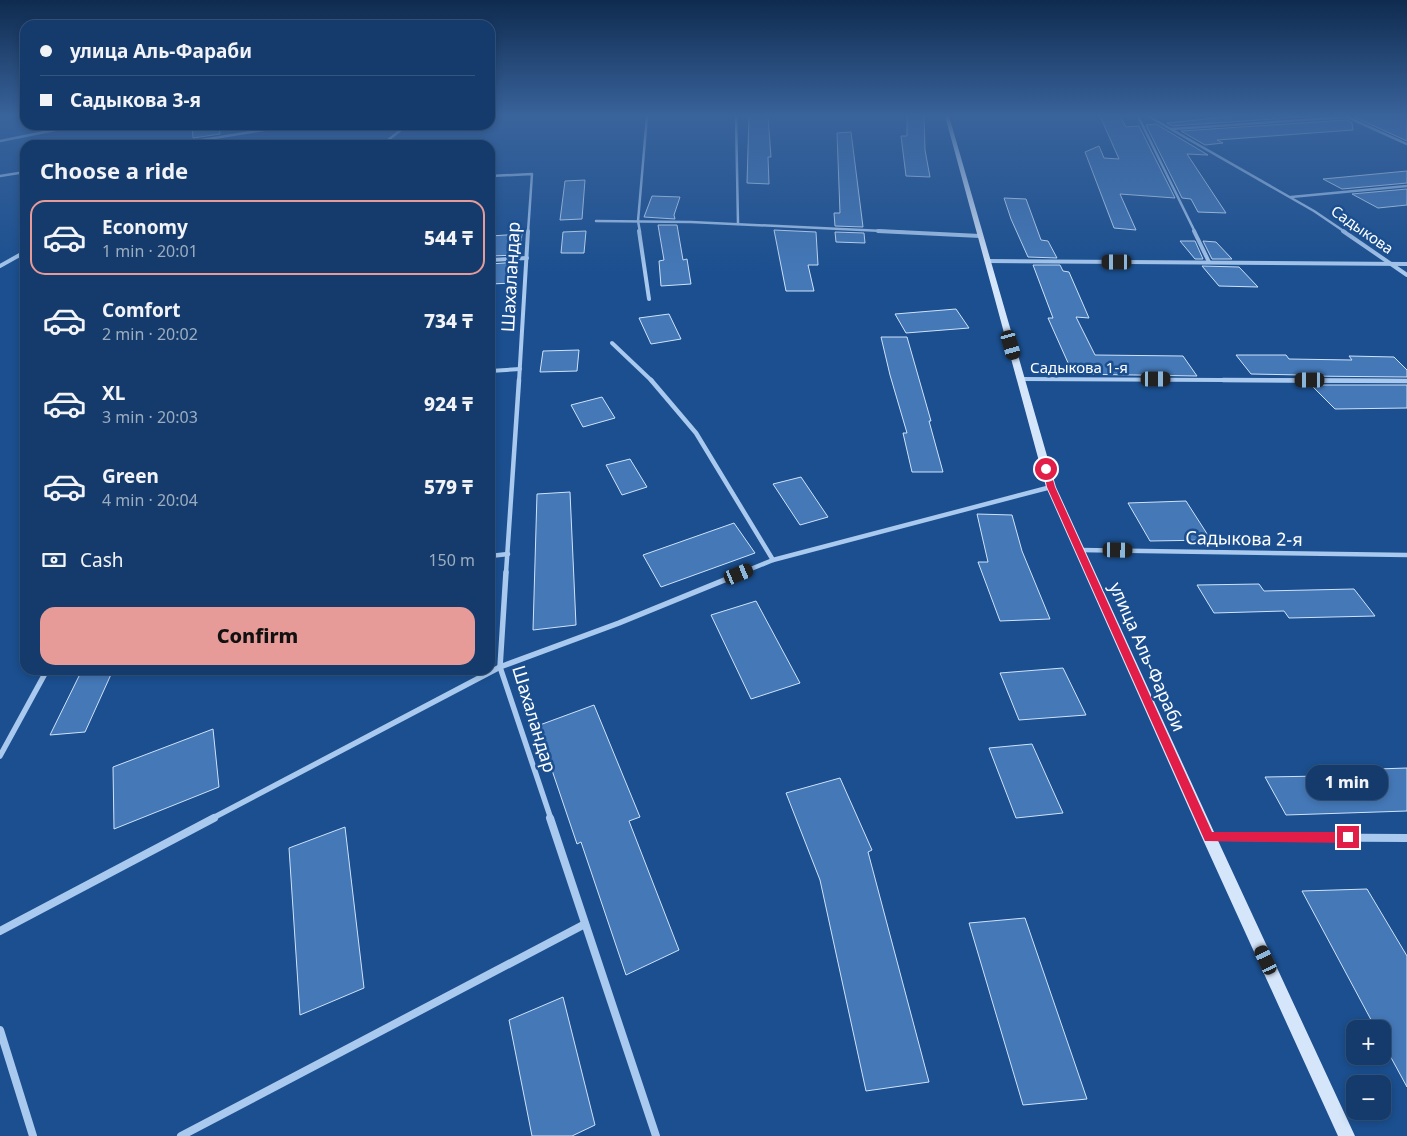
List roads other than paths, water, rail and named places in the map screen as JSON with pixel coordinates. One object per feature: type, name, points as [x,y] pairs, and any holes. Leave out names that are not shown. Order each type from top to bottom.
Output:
[{"type":"main road","name":"улица Аль-Фараби","points":[[962,169],[1051,487],[1347,1136]]},
{"type":"street","points":[[642,169],[638,221],[649,299]]},
{"type":"street","points":[[737,169],[738,224]]},
{"type":"street","points":[[1164,169],[1210,262]]},
{"type":"street","name":"Садыкова","points":[[1241,169],[1314,211],[1407,275]]},
{"type":"street","points":[[0,176],[20,173]]},
{"type":"street","name":"Шахаландар","points":[[495,176],[532,174],[500,667],[656,1136]]},
{"type":"street","points":[[1290,197],[1407,186]]},
{"type":"street","points":[[596,221],[738,224],[980,236]]},
{"type":"street","points":[[0,266],[20,255]]},
{"type":"street","points":[[495,260],[527,258]]},
{"type":"street","points":[[987,261],[1407,264]]},
{"type":"street","points":[[612,342],[644,372],[696,433],[773,560]]},
{"type":"street","points":[[495,370],[520,368]]},
{"type":"street","name":"Садыкова 1-я","points":[[1020,378],[1407,381]]},
{"type":"street","points":[[495,670],[619,623],[773,560],[1051,487]]},
{"type":"street","name":"Садыкова 2-я","points":[[1080,550],[1407,555]]},
{"type":"street","points":[[495,555],[508,554]]},
{"type":"street","points":[[0,756],[45,675]]},
{"type":"street","points":[[0,932],[485,675]]},
{"type":"street","points":[[1209,837],[1407,838]]},
{"type":"street","points":[[181,1136],[585,924]]},
{"type":"street","points":[[0,1030],[33,1136]]}]
